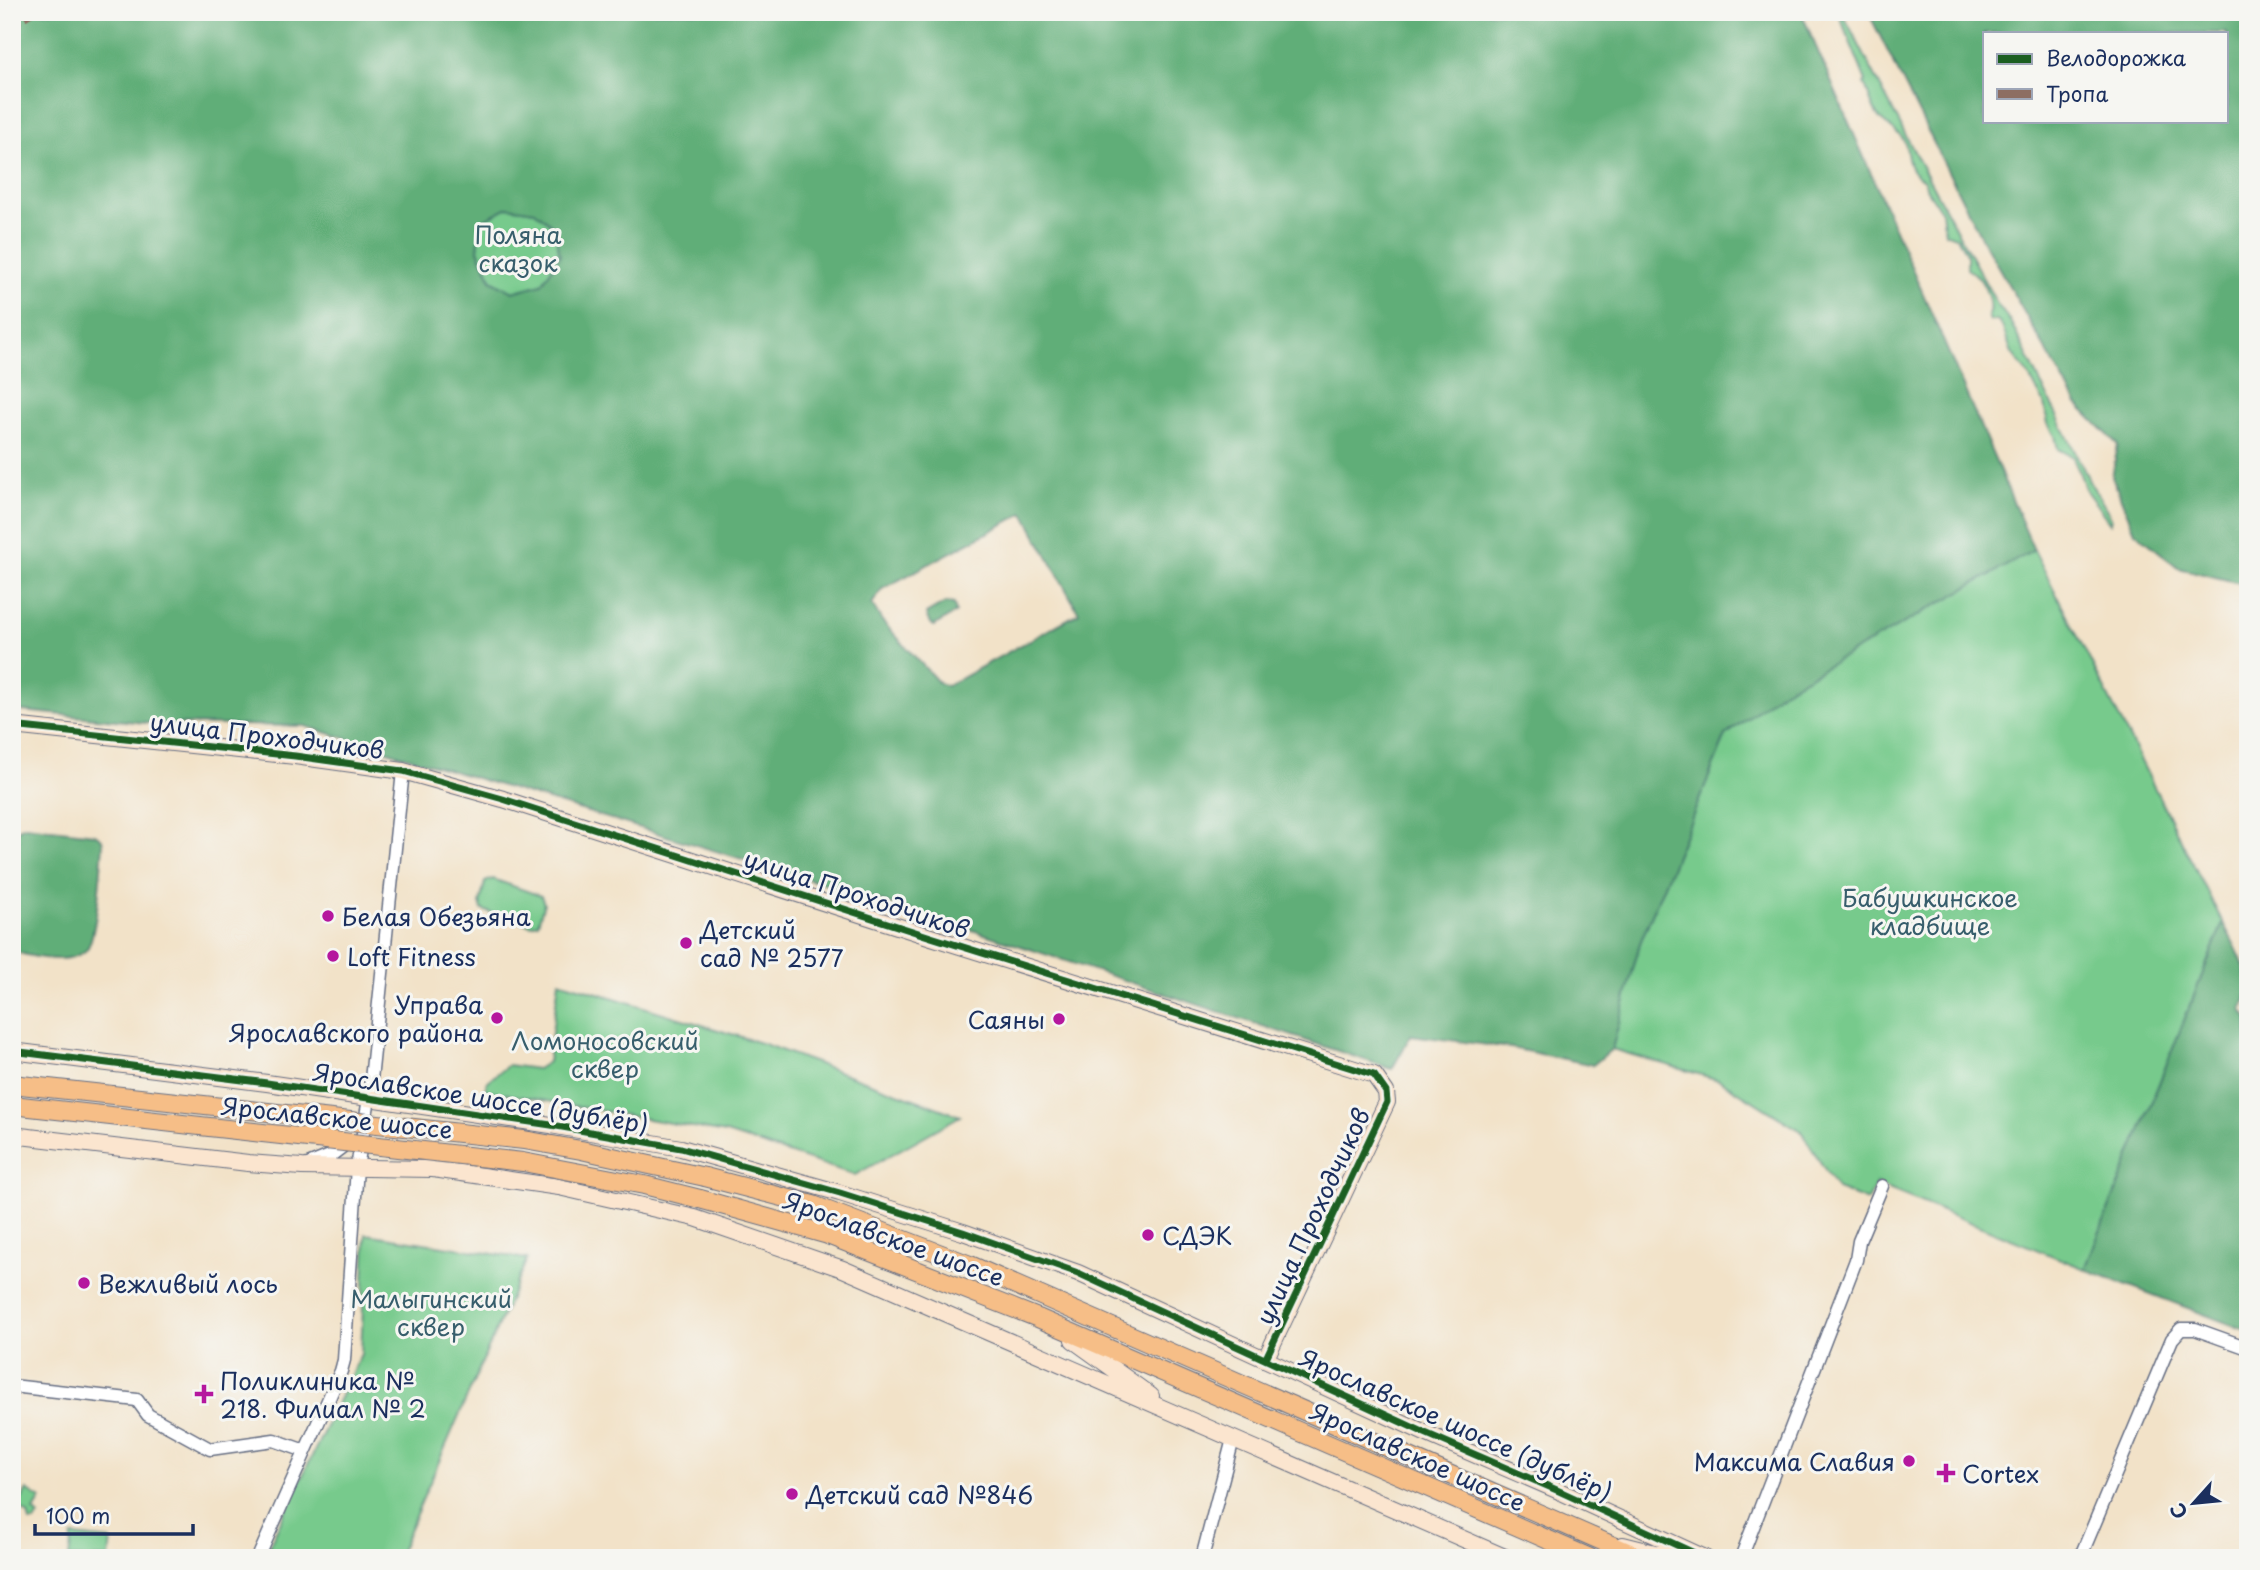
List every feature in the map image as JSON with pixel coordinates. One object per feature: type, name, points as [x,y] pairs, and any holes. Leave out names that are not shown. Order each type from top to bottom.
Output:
[{"type":"main road","name":"Ярославское шоссе","points":[[12,1084],[524,1140],[608,1155],[813,1205],[970,1265],[1641,1558]]},
{"type":"main road","name":"Ярославское шоссе","points":[[12,1105],[523,1162],[644,1185],[700,1199],[846,1241],[1038,1318],[1590,1558]]},
{"type":"street","name":"улица Проходчиков","points":[[12,726],[295,756],[403,771],[503,799],[931,937],[1374,1075],[1387,1093],[1387,1102],[1266,1359]]},
{"type":"street","points":[[258,1558],[344,1360],[357,1167],[368,1106],[403,771]]},
{"type":"street","name":"Ярославское шоссе (дублёр)","points":[[12,1051],[267,1083],[368,1106],[440,1108],[681,1148],[840,1193],[963,1232],[1078,1273],[1704,1558]]},
{"type":"street","points":[[302,1167],[330,1156],[351,1140],[368,1106]]},
{"type":"street","points":[[433,1168],[416,1156],[409,1146],[407,1135],[419,1117],[440,1108]]},
{"type":"street","points":[[12,1135],[302,1167],[433,1168],[559,1187],[695,1218],[843,1269],[1507,1558]]},
{"type":"street","points":[[1741,1558],[1882,1186]]},
{"type":"street","points":[[1038,1318],[1088,1349],[1170,1411]]},
{"type":"street","points":[[2080,1558],[2172,1339],[2181,1329],[2195,1329],[2248,1349]]},
{"type":"street","points":[[12,1386],[137,1400],[148,1415],[210,1449],[274,1440],[305,1451]]},
{"type":"street","points":[[1202,1558],[1233,1439]]},
{"type":"street","points":[[1596,1538],[1675,1558]]},
{"type":"green space","points":[[12,12],[1801,12],[2034,550],[1781,692],[1726,735],[1640,943],[1612,1049],[1593,1065],[1511,1048],[1411,1035],[1392,1069],[939,919],[305,726],[157,724],[12,710]],"holes":[[[508,207],[535,211],[554,227],[560,255],[542,284],[513,292],[491,280],[478,250],[481,221]],[[1024,513],[1079,613],[947,686],[939,683],[882,621],[872,604],[882,589]]]},
{"type":"green space","points":[[1838,12],[1842,12],[1919,161],[1997,304],[2011,323],[2090,482],[2111,517],[2110,523],[2087,492],[2073,457],[2058,449],[2048,424],[2044,403],[2012,353],[2002,326],[1997,321],[1990,321],[1989,300],[1985,289],[1976,275],[1967,269],[1967,256],[1958,238],[1945,233],[1942,212],[1927,190],[1924,180],[1912,170],[1905,143],[1877,115]]},
{"type":"green space","points":[[1868,12],[2248,12],[2248,580],[2239,583],[2179,568],[2135,532],[2112,477],[2118,445],[2077,404],[1981,237]]},
{"type":"green space","name":"Поляна сказок","points":[[508,207],[535,211],[555,228],[560,256],[542,284],[513,292],[492,280],[478,250],[481,221]]},
{"type":"green space","name":"Бабушкинское кладбище","points":[[2034,550],[2223,923],[2085,1269],[1876,1184],[1868,1201],[1837,1189],[1801,1131],[1719,1080],[1612,1049],[1640,943],[1726,735],[1781,692]]},
{"type":"green space","points":[[945,603],[954,604],[956,612],[934,626],[926,614]]},
{"type":"green space","points":[[25,826],[95,834],[102,839],[100,885],[93,933],[89,945],[78,956],[49,959],[12,951],[12,832]]},
{"type":"green space","points":[[493,879],[541,896],[544,903],[538,923],[531,925],[482,910],[480,903],[485,882]]},
{"type":"green space","points":[[2223,923],[2244,965],[2248,988],[2242,1010],[2248,1019],[2248,1331],[2085,1269]]},
{"type":"green space","name":"Ломоносовский сквер","points":[[559,981],[764,1044],[960,1116],[855,1175],[726,1133],[485,1090],[487,1082],[508,1065],[537,1069],[548,1062]]},
{"type":"green space","name":"Малыгинский сквер","points":[[366,1234],[527,1259],[397,1558],[263,1558],[361,1354]]},
{"type":"green space","points":[[27,1490],[41,1499],[34,1511],[39,1516],[35,1522],[30,1522],[28,1514],[17,1507]]},
{"type":"green space","points":[[72,1536],[111,1540],[109,1558],[69,1558]]},
{"type":"marked path","points":[[12,26],[35,12]]},
{"type":"cycle path","points":[[12,726],[295,756],[403,771],[503,799],[931,937],[1374,1075],[1386,1092],[1387,1102],[1266,1358]]},
{"type":"cycle path","points":[[12,1051],[267,1083],[551,1125],[681,1148],[840,1193],[963,1232],[1078,1273],[1705,1558]]},
{"type":"place","name":"Белая Обезьяна","points":[[328,916]]},
{"type":"place","name":"Детский сад № 2577","points":[[686,943]]},
{"type":"place","name":"Loft Fitness","points":[[333,956]]},
{"type":"place","name":"Управа Ярославского района","points":[[497,1018]]},
{"type":"place","name":"Саяны","points":[[1059,1019]]},
{"type":"place","name":"СДЭК","points":[[1148,1235]]},
{"type":"place","name":"Вежливый лось","points":[[84,1283]]},
{"type":"place","name":"Поликлиника № 218. Филиал № 2","points":[[204,1394]]},
{"type":"place","name":"Максима Славия","points":[[1909,1461]]},
{"type":"place","name":"Cortex","points":[[1946,1473]]},
{"type":"place","name":"Детский сад №846","points":[[792,1494]]}]
